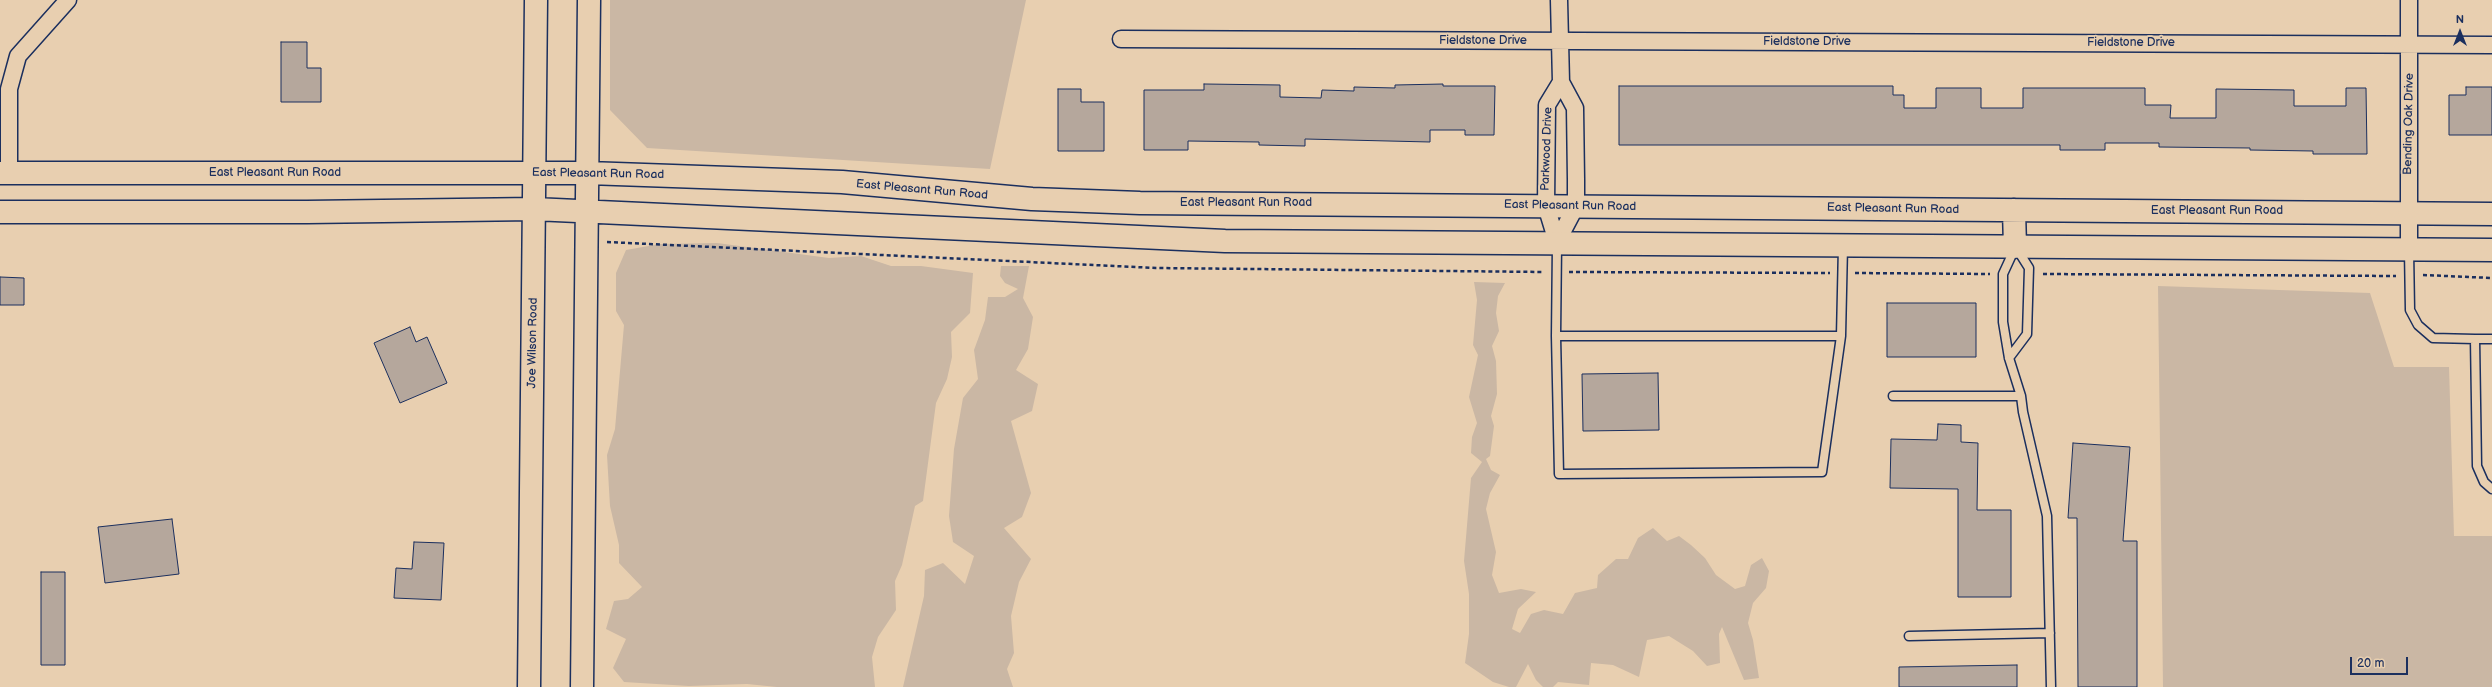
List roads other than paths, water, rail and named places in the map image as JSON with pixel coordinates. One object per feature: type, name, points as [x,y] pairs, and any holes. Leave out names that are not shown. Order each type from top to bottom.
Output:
[{"type":"main road","name":"Joe Wilson Road","points":[[529,687],[536,0]]},
{"type":"main road","points":[[582,687],[589,0]]},
{"type":"main road","name":"East Pleasant Run Road","points":[[4,173],[588,173],[842,182],[1032,199],[1140,202],[2492,214]]},
{"type":"main road","points":[[0,212],[307,212],[534,209],[1225,240],[2492,250]]},
{"type":"main road","points":[[2014,210],[2015,247]]},
{"type":"street","points":[[4,173],[9,89],[18,56],[68,0]]},
{"type":"street","name":"Parkwood Drive","points":[[1557,242],[1576,206],[1576,108],[1561,82],[1559,41],[1560,0]]},
{"type":"street","name":"Bending Oak Drive","points":[[2409,0],[2409,249]]},
{"type":"street","name":"Fieldstone Drive","points":[[1121,39],[2492,45]]},
{"type":"street","name":"Parkwood Drive","points":[[1557,242],[1546,206],[1547,105],[1561,82]]},
{"type":"lane","points":[[1557,242],[1556,336],[1559,474],[1822,472],[1841,336],[1843,245]]},
{"type":"lane","points":[[2015,247],[2003,274],[2003,322],[2008,358],[2021,396],[2024,420],[2047,516],[2051,687]]},
{"type":"lane","points":[[2008,358],[2027,334],[2029,268],[2015,247]]},
{"type":"lane","points":[[2409,249],[2410,310],[2418,325],[2433,338],[2492,339]]},
{"type":"lane","points":[[1556,336],[1841,336]]},
{"type":"lane","points":[[2474,339],[2477,466],[2484,482],[2492,489]]},
{"type":"lane","points":[[1893,396],[2021,396]]},
{"type":"lane","points":[[1909,636],[2050,633]]}]
